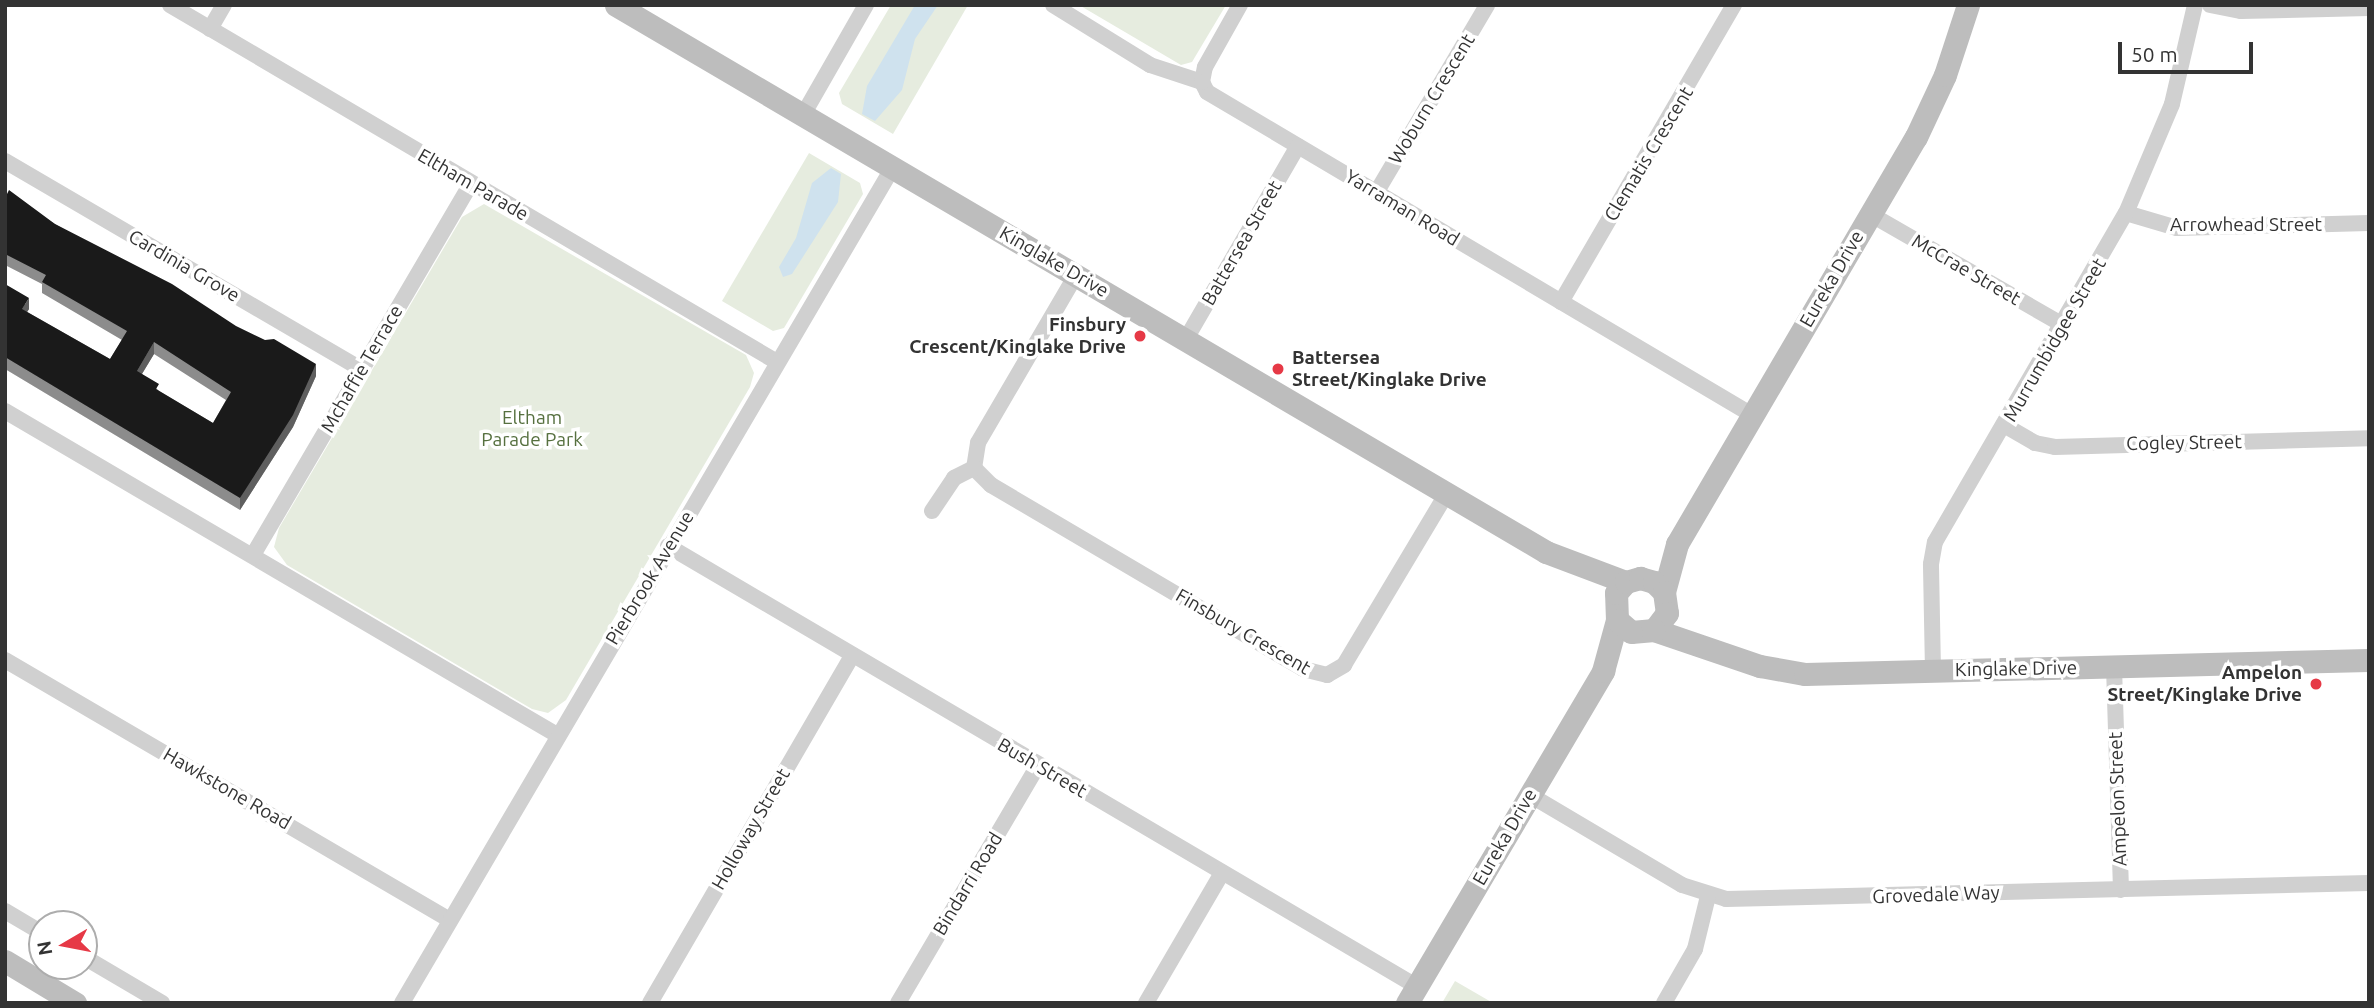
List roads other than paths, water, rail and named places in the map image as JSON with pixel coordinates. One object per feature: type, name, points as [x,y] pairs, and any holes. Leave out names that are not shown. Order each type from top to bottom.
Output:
[{"type":"street","name":"Eltham Parade","points":[[170,5],[777,362]]},
{"type":"street","points":[[210,29],[224,5]]},
{"type":"street","name":"Kinglake Drive","points":[[616,5],[1566,562],[1633,580]]},
{"type":"street","points":[[803,115],[866,5]]},
{"type":"street","name":"Yarraman Road","points":[[1053,5],[1150,65],[1202,82],[1206,92],[1752,415]]},
{"type":"street","points":[[1202,82],[1205,67],[1240,5]]},
{"type":"street","name":"Woburn Crescent","points":[[1376,192],[1487,5]]},
{"type":"street","name":"Clematis Crescent","points":[[1561,302],[1734,5]]},
{"type":"street","name":"Eureka Drive","points":[[1666,599],[1677,544],[1933,104],[1968,5]]},
{"type":"street","name":"Murrumbidgee Street","points":[[1933,671],[1932,550],[2126,213],[2172,104],[2195,5]]},
{"type":"street","points":[[2210,5],[2241,11],[2369,8]]},
{"type":"street","name":"Battersea Street","points":[[1186,339],[1298,146]]},
{"type":"street","name":"Cardinia Grove","points":[[5,161],[362,370]]},
{"type":"street","name":"Pierbrook Avenue","points":[[394,1003],[405,996],[893,167]]},
{"type":"street","name":"Mchaffie Terrace","points":[[253,555],[471,183]]},
{"type":"street","name":"Arrowhead Street","points":[[2126,213],[2177,228],[2369,223]]},
{"type":"street","name":"McCrae Street","points":[[1870,214],[2063,325]]},
{"type":"street","points":[[932,511],[954,478],[974,468],[978,443],[1076,275]]},
{"type":"street","points":[[5,411],[557,735]]},
{"type":"street","name":"Cogley Street","points":[[2004,425],[2035,443],[2054,447],[2369,438]]},
{"type":"street","name":"Finsbury Crescent","points":[[974,468],[991,485],[1320,674],[1333,674],[1349,658],[1447,493]]},
{"type":"street","name":"Eureka Drive","points":[[1633,580],[1677,544]]},
{"type":"street","name":"Bush Street","points":[[668,546],[1222,873],[1412,995]]},
{"type":"street","name":"Kinglake Drive","points":[[1566,562],[1615,614]]},
{"type":"street","points":[[1633,580],[1654,582],[1666,599],[1664,620],[1647,632],[1615,614],[1616,593],[1633,580]]},
{"type":"street","name":"Kinglake Drive","points":[[1666,599],[1709,646]]},
{"type":"street","name":"Eureka Drive","points":[[1603,671],[1615,614]]},
{"type":"street","name":"Kinglake Drive","points":[[1647,632],[1709,646],[1760,666],[1790,672],[2369,660]]},
{"type":"street","name":"Eureka Drive","points":[[1412,995],[1603,671],[1647,632]]},
{"type":"street","name":"Holloway Street","points":[[650,1003],[852,656]]},
{"type":"street","name":"Hawkstone Road","points":[[5,660],[448,919]]},
{"type":"street","name":"Ampelon Street","points":[[2114,667],[2121,890]]},
{"type":"street","name":"Bindarri Road","points":[[898,1003],[1038,765]]},
{"type":"street","name":"Grovedale Way","points":[[1530,795],[1707,896],[1754,901],[2369,883]]},
{"type":"street","points":[[1146,1003],[1222,873]]},
{"type":"street","points":[[1664,1003],[1695,949],[1707,896]]},
{"type":"street","points":[[5,911],[28,925]]},
{"type":"street","points":[[5,961],[75,1003]]},
{"type":"street","points":[[98,965],[162,1003]]},
{"type":"water","points":[[915,5],[938,5],[915,39],[902,90],[875,121],[862,114],[867,86]]},
{"type":"water","points":[[831,168],[841,174],[838,202],[792,274],[783,277],[779,267],[796,238],[812,183]]},
{"type":"place","name":"Finsbury Crescent/Kinglake Drive","points":[[1140,336]]},
{"type":"place","name":"Battersea Street/Kinglake Drive","points":[[1278,369]]},
{"type":"place","name":"Ampelon Street/Kinglake Drive","points":[[2316,684]]},
{"type":"park label","name":"Eltham Parade Park","points":[[532,429]]}]
